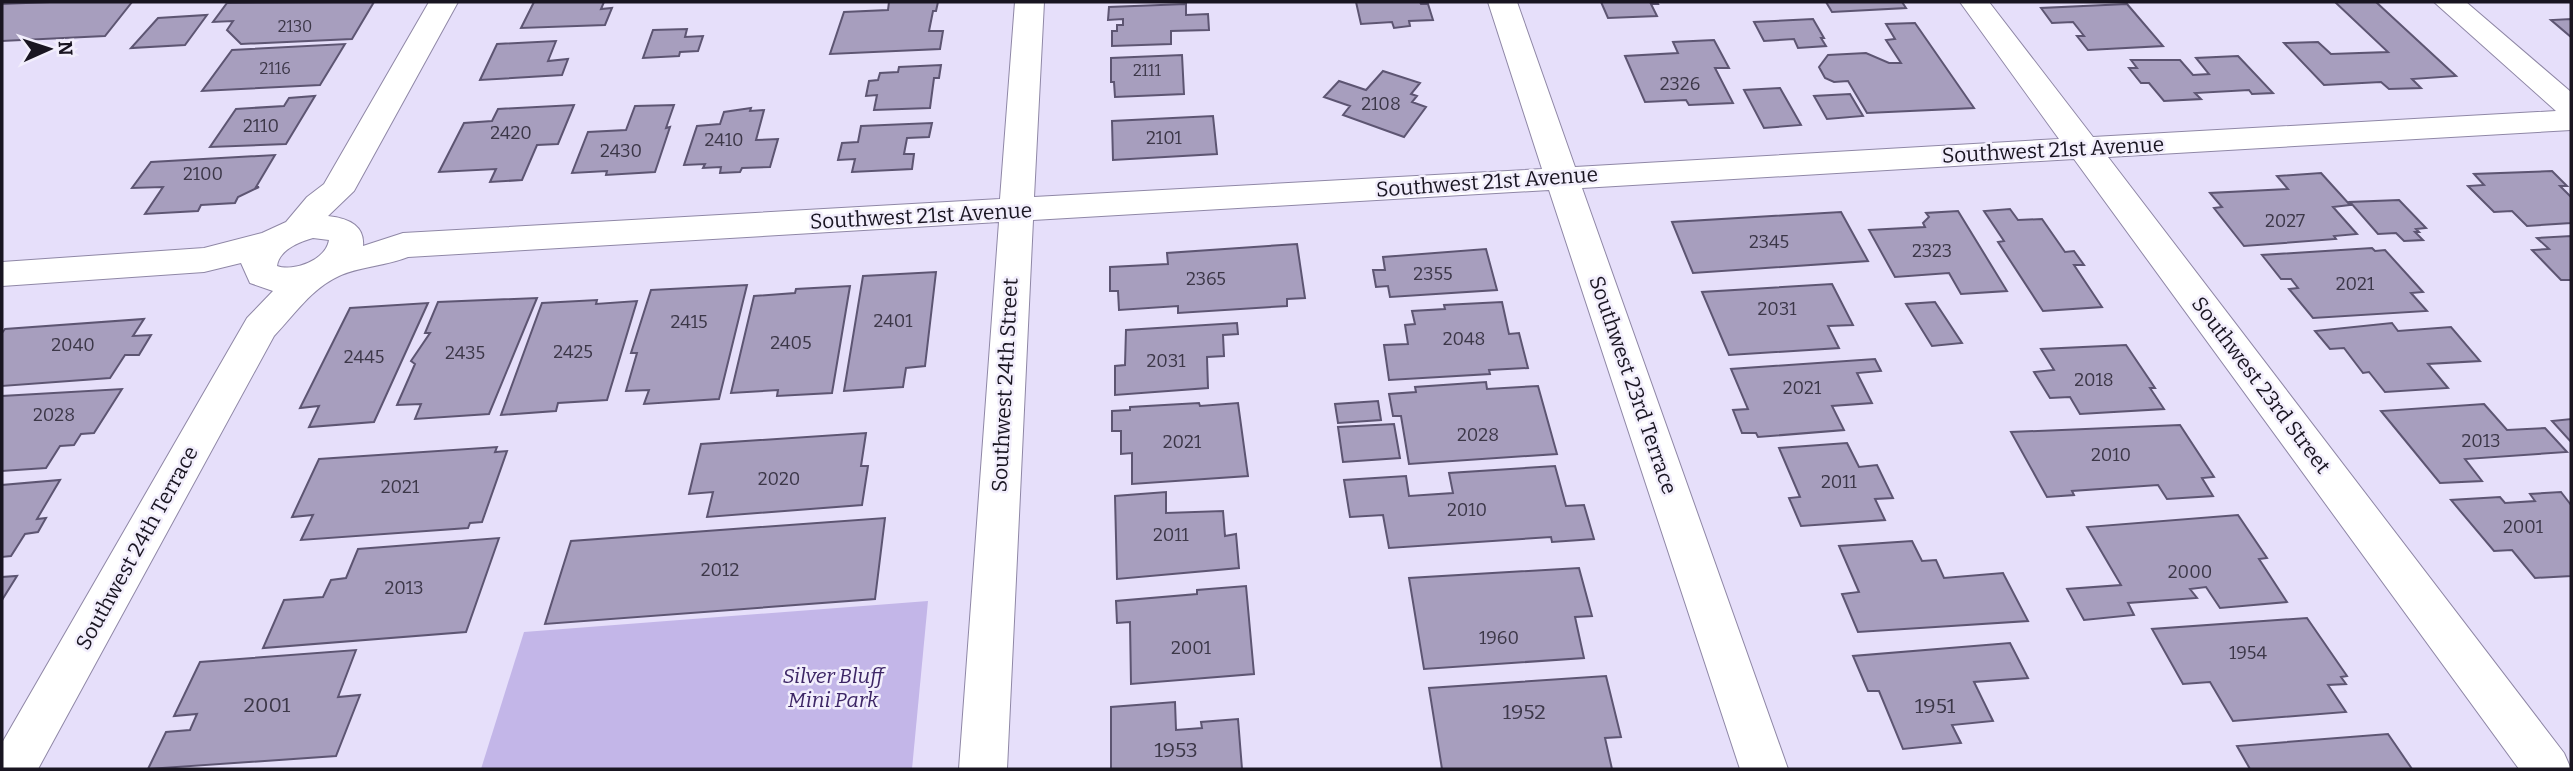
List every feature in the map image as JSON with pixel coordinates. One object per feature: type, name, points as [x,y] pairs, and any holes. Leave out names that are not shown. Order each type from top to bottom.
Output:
[{"type":"street","name":"Southwest 24th Terrace","points":[[260,327],[260,308],[275,255],[319,205],[337,191],[443,2]]},
{"type":"street","name":"Southwest 24th Street","points":[[983,769],[1029,2]]},
{"type":"street","name":"Southwest 23rd Terrace","points":[[1502,2],[1764,769]]},
{"type":"street","name":"Southwest 23rd Street","points":[[1974,2],[2547,769]]},
{"type":"street","points":[[2449,2],[2571,108]]},
{"type":"street","name":"Southwest 21st Avenue","points":[[331,251],[379,255],[403,245],[2571,120]]},
{"type":"street","name":"Southwest 24th Terrace","points":[[13,769],[260,327],[331,251],[340,203],[337,191]]},
{"type":"street","points":[[2,274],[204,260],[221,265],[275,255],[326,226],[331,251],[286,280],[275,255]]},
{"type":"green space","name":"Silver Bluff Mini Park","points":[[928,601],[912,769],[481,769],[524,632]]},
{"type":"building","points":[[132,2],[105,36],[2,41],[2,4]]},
{"type":"building","points":[[374,2],[352,39],[241,44],[227,30],[233,21],[213,22],[227,3]]},
{"type":"building","points":[[534,2],[604,2],[601,9],[612,8],[605,25],[521,28]]},
{"type":"building","points":[[889,2],[938,2],[936,11],[933,11],[929,31],[943,31],[940,49],[830,54],[844,12],[888,10]]},
{"type":"building","points":[[1356,2],[1420,2],[1428,4],[1433,20],[1409,21],[1410,26],[1394,28],[1392,22],[1361,24]]},
{"type":"building","points":[[1601,2],[1657,2],[1658,4],[1651,4],[1657,16],[1608,18]]},
{"type":"building","points":[[1826,2],[1902,2],[1906,8],[1832,12]]},
{"type":"building","points":[[2335,2],[2376,2],[2456,76],[2412,79],[2421,88],[2389,89],[2381,82],[2324,85],[2284,43],[2318,42],[2331,54],[2388,52]]},
{"type":"building","points":[[1186,4],[1186,15],[1208,14],[1209,30],[1171,31],[1171,44],[1112,46],[1112,31],[1117,31],[1117,25],[1123,25],[1123,19],[1108,20],[1109,7]]},
{"type":"building","points":[[2127,4],[2163,46],[2088,50],[2077,36],[2084,36],[2073,22],[2052,23],[2041,8]]},
{"type":"building","points":[[207,15],[185,45],[131,48],[158,18]]},
{"type":"building","points":[[1813,19],[1826,46],[1798,48],[1794,39],[1764,41],[1754,22]]},
{"type":"building","points":[[2571,19],[2571,37],[2551,20]]},
{"type":"building","points":[[1915,23],[1974,108],[1867,113],[1848,81],[1834,82],[1825,78],[1819,67],[1828,55],[1866,53],[1889,63],[1901,63],[1886,40],[1895,39],[1886,24]]},
{"type":"building","points":[[687,29],[685,37],[703,36],[698,51],[680,52],[679,56],[643,58],[653,30]]},
{"type":"building","points":[[1714,40],[1729,68],[1715,68],[1733,103],[1689,105],[1686,100],[1645,102],[1625,56],[1678,53],[1673,42]]},
{"type":"building","points":[[556,41],[548,61],[568,59],[562,75],[480,80],[497,44]]},
{"type":"building","points":[[345,44],[320,85],[202,91],[232,50]]},
{"type":"building","points":[[1182,55],[1184,94],[1115,97],[1114,82],[1111,82],[1111,58]]},
{"type":"building","points":[[2238,56],[2273,93],[2252,94],[2249,90],[2195,93],[2201,99],[2164,101],[2149,83],[2141,83],[2129,68],[2137,68],[2131,60],[2180,60],[2193,75],[2209,74],[2196,58]]},
{"type":"building","points":[[941,65],[939,78],[934,78],[930,108],[874,110],[877,95],[866,96],[869,81],[878,80],[880,73],[898,72],[899,67]]},
{"type":"building","points":[[1383,71],[1420,83],[1411,94],[1417,96],[1412,102],[1426,107],[1404,137],[1343,115],[1350,106],[1324,97],[1339,81],[1366,90]]},
{"type":"building","points":[[1780,88],[1801,125],[1764,128],[1744,90]]},
{"type":"building","points":[[1850,94],[1863,116],[1827,119],[1814,96]]},
{"type":"building","points":[[315,96],[286,144],[210,147],[236,109],[284,106],[289,98]]},
{"type":"building","points":[[574,105],[558,144],[537,145],[522,180],[490,182],[496,169],[439,172],[464,123],[492,121],[498,109]]},
{"type":"building","points":[[674,105],[666,128],[670,127],[655,172],[606,175],[607,171],[572,173],[588,132],[626,130],[635,106]]},
{"type":"building","points":[[751,108],[750,111],[764,110],[756,140],[778,139],[770,167],[742,168],[740,172],[720,173],[721,167],[703,168],[705,164],[684,165],[697,126],[720,124],[724,112]]},
{"type":"building","points":[[1213,116],[1217,154],[1113,160],[1112,121]]},
{"type":"building","points":[[932,123],[929,137],[907,138],[904,154],[914,154],[912,169],[852,172],[855,159],[838,160],[842,143],[858,142],[861,126]]},
{"type":"building","points":[[275,155],[256,187],[259,187],[238,197],[235,203],[201,205],[198,211],[145,214],[163,187],[132,188],[151,162]]},
{"type":"building","points":[[2552,171],[2567,186],[2560,186],[2571,197],[2571,223],[2527,226],[2512,211],[2494,212],[2468,186],[2484,185],[2474,174]]},
{"type":"building","points":[[2321,173],[2350,205],[2333,207],[2357,234],[2334,236],[2336,239],[2244,246],[2214,208],[2222,207],[2210,193],[2288,189],[2277,176]]},
{"type":"building","points":[[2399,200],[2426,228],[2416,229],[2419,232],[2415,232],[2423,240],[2404,241],[2396,233],[2378,234],[2350,202]]},
{"type":"building","points":[[2010,209],[2018,220],[2042,219],[2065,252],[2074,251],[2084,265],[2074,265],[2102,307],[2043,311],[1998,242],[2004,241],[1984,211]]},
{"type":"building","points":[[1958,211],[2007,291],[1961,294],[1949,273],[1895,277],[1869,230],[1925,227],[1923,223],[1929,217],[1926,213]]},
{"type":"building","points":[[1841,212],[1868,261],[1693,273],[1672,222]]},
{"type":"building","points":[[2571,236],[2571,280],[2561,280],[2532,250],[2549,249],[2537,238]]},
{"type":"building","points":[[1297,244],[1305,298],[1287,299],[1287,306],[1178,313],[1178,306],[1119,310],[1118,291],[1110,291],[1110,267],[1168,264],[1167,253]]},
{"type":"building","points":[[2372,248],[2375,251],[2385,250],[2423,292],[2411,293],[2427,311],[2313,318],[2289,289],[2298,288],[2291,279],[2281,279],[2262,255]]},
{"type":"building","points":[[1486,249],[1497,290],[1390,297],[1388,286],[1376,287],[1373,270],[1385,270],[1383,257]]},
{"type":"building","points":[[936,272],[925,366],[906,368],[903,387],[844,391],[863,276]]},
{"type":"building","points":[[1832,284],[1853,325],[1828,326],[1839,348],[1729,355],[1702,292]]},
{"type":"building","points":[[747,285],[719,399],[644,404],[649,390],[626,391],[637,353],[631,353],[651,290]]},
{"type":"building","points":[[850,286],[832,393],[777,396],[778,390],[731,393],[754,296],[795,293],[796,289]]},
{"type":"building","points":[[537,298],[489,414],[415,419],[421,404],[397,405],[415,364],[411,361],[430,333],[425,333],[438,302]]},
{"type":"building","points":[[597,300],[596,304],[637,301],[607,400],[558,403],[556,411],[501,415],[542,303]]},
{"type":"building","points":[[1502,302],[1509,334],[1519,333],[1528,368],[1489,370],[1490,374],[1389,380],[1384,345],[1408,344],[1405,325],[1415,324],[1412,311],[1445,309],[1444,305]]},
{"type":"building","points":[[1935,302],[1962,343],[1932,346],[1906,304]]},
{"type":"building","points":[[428,303],[374,422],[309,427],[319,406],[300,408],[350,308]]},
{"type":"building","points":[[144,319],[133,336],[151,335],[139,355],[125,355],[110,378],[2,386],[2,333],[5,329]]},
{"type":"building","points":[[1237,323],[1238,334],[1223,335],[1224,356],[1207,357],[1208,388],[1115,395],[1115,366],[1125,365],[1126,330]]},
{"type":"building","points":[[2392,323],[2398,331],[2451,327],[2480,361],[2428,364],[2448,388],[2385,392],[2369,372],[2363,373],[2344,348],[2330,349],[2315,331]]},
{"type":"building","points":[[2126,345],[2155,388],[2150,388],[2164,409],[2080,414],[2070,397],[2050,398],[2034,372],[2054,370],[2041,349]]},
{"type":"building","points":[[1875,359],[1881,371],[1857,373],[1872,403],[1832,406],[1844,430],[1758,437],[1756,433],[1742,433],[1733,410],[1748,409],[1731,369]]},
{"type":"building","points":[[1486,382],[1487,389],[1538,386],[1557,454],[1409,464],[1401,416],[1393,416],[1389,394],[1416,392],[1415,387]]},
{"type":"building","points":[[122,389],[94,433],[81,434],[74,445],[60,446],[46,468],[2,471],[2,396]]},
{"type":"building","points":[[1378,401],[1381,420],[1338,423],[1335,404]]},
{"type":"building","points":[[1199,403],[1200,406],[1238,403],[1248,476],[1132,484],[1132,453],[1121,454],[1121,431],[1112,431],[1112,411],[1130,410],[1130,407]]},
{"type":"building","points":[[2484,404],[2507,430],[2545,428],[2567,452],[2465,459],[2482,481],[2440,483],[2381,411]]},
{"type":"building","points":[[2571,419],[2571,442],[2552,421]]},
{"type":"building","points":[[1394,424],[1400,458],[1343,462],[1338,427]]},
{"type":"building","points":[[2180,425],[2214,477],[2202,478],[2213,496],[2167,499],[2158,485],[2072,491],[2074,495],[2047,497],[2011,432]]},
{"type":"building","points":[[866,433],[861,466],[868,466],[862,505],[707,517],[713,492],[689,494],[701,444]]},
{"type":"building","points":[[1847,443],[1859,467],[1877,465],[1893,498],[1875,499],[1885,520],[1801,526],[1789,498],[1800,497],[1779,448]]},
{"type":"building","points":[[497,447],[495,452],[507,451],[482,522],[470,523],[468,528],[301,540],[313,515],[292,517],[319,459]]},
{"type":"building","points":[[1555,466],[1566,506],[1584,505],[1594,539],[1552,542],[1551,537],[1389,548],[1383,515],[1350,517],[1344,480],[1406,476],[1409,496],[1453,493],[1449,473]]},
{"type":"building","points":[[60,480],[37,519],[46,518],[38,532],[25,534],[11,556],[2,557],[2,485]]},
{"type":"building","points":[[1166,492],[1166,513],[1223,511],[1225,536],[1236,534],[1239,568],[1117,579],[1115,496]]},
{"type":"building","points":[[2561,492],[2571,505],[2571,576],[2535,578],[2512,550],[2494,551],[2451,500],[2500,497],[2505,503],[2535,501],[2530,494]]},
{"type":"building","points":[[2238,515],[2267,558],[2259,559],[2287,602],[2220,608],[2206,587],[2190,589],[2197,598],[2128,603],[2134,615],[2084,620],[2067,589],[2121,585],[2087,527]]},
{"type":"building","points":[[885,518],[875,599],[545,624],[571,541]]},
{"type":"building","points":[[499,538],[466,632],[263,648],[284,600],[323,597],[331,580],[346,578],[358,549]]},
{"type":"building","points":[[1912,541],[1922,561],[1936,560],[1944,578],[2003,573],[2028,621],[1858,632],[1842,594],[1859,592],[1839,546]]},
{"type":"building","points":[[1579,568],[1592,616],[1575,617],[1584,658],[1424,669],[1409,578]]},
{"type":"building","points":[[17,576],[2,600],[2,577]]},
{"type":"building","points":[[1246,586],[1254,674],[1131,684],[1130,622],[1117,623],[1116,601],[1197,594],[1197,590]]},
{"type":"building","points":[[2307,618],[2347,676],[2341,677],[2346,684],[2328,685],[2346,712],[2233,721],[2210,682],[2183,684],[2152,629]]},
{"type":"building","points":[[2010,643],[2028,678],[1974,682],[1993,721],[1952,725],[1961,743],[1903,749],[1879,691],[1868,691],[1853,656]]},
{"type":"building","points":[[356,650],[338,697],[360,695],[336,756],[148,769],[166,732],[190,730],[197,714],[174,716],[200,662]]},
{"type":"building","points":[[1606,676],[1621,737],[1605,738],[1612,769],[1442,769],[1429,688]]},
{"type":"building","points":[[1175,702],[1176,730],[1202,728],[1201,722],[1238,719],[1242,769],[1111,769],[1111,707]]},
{"type":"building","points":[[2388,734],[2412,769],[2250,769],[2237,746]]}]
